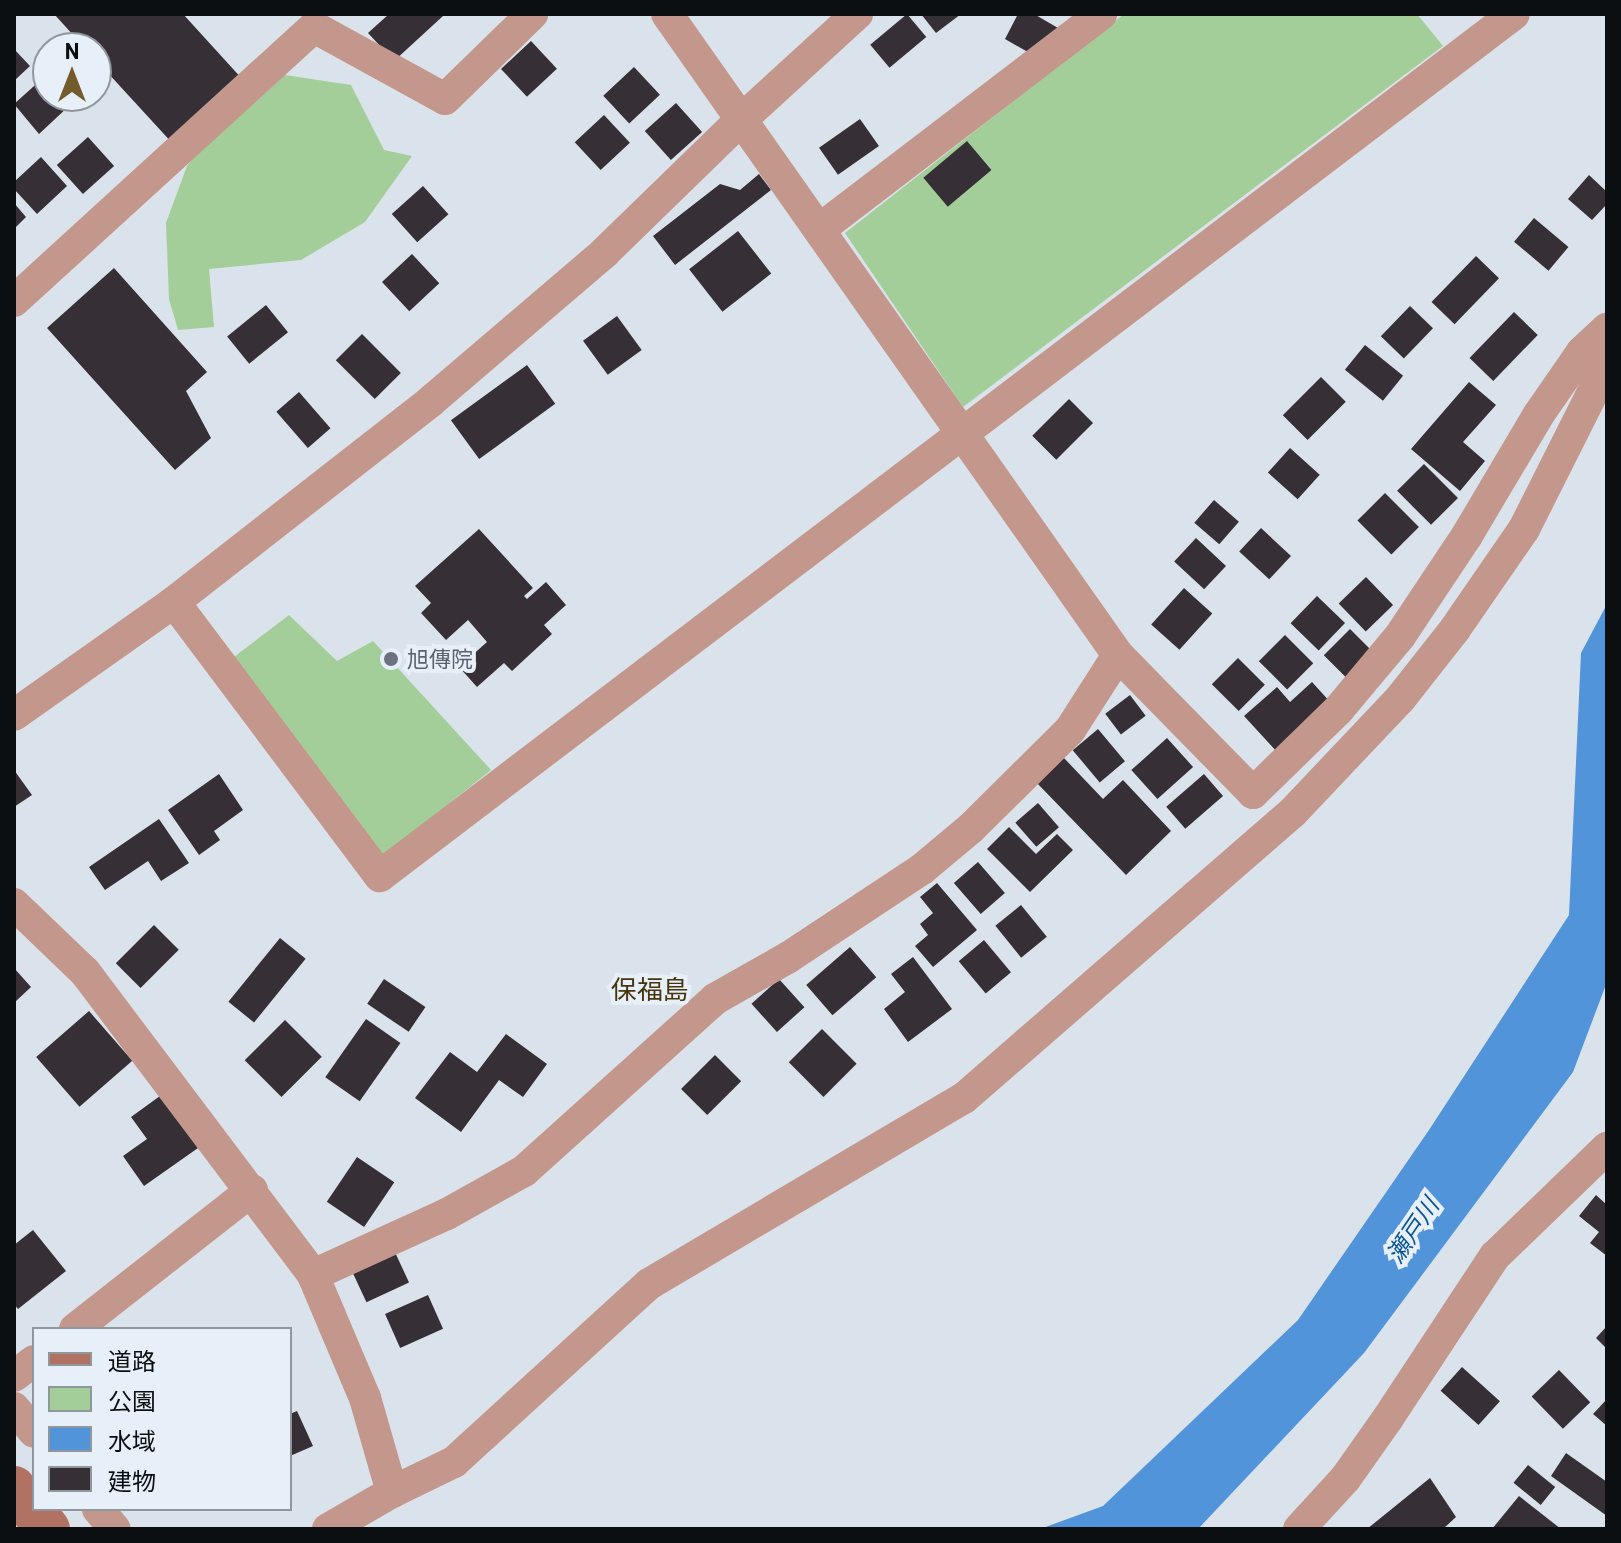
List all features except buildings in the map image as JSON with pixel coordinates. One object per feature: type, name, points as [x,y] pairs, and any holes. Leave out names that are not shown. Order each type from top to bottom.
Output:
[{"type":"main road","points":[[14,1488],[32,1510]]},
{"type":"main road","points":[[33,1511],[48,1529]]},
{"type":"street","points":[[14,301],[314,27],[445,99],[532,14]]},
{"type":"street","points":[[667,14],[1118,655],[1253,793],[1339,709],[1400,636],[1466,537],[1539,414],[1582,352],[1607,329]]},
{"type":"street","points":[[14,715],[174,602],[431,401],[604,253],[742,119],[857,14]]},
{"type":"street","points":[[820,229],[1101,14]]},
{"type":"street","points":[[174,602],[380,876],[1514,14]]},
{"type":"street","points":[[328,1529],[392,1492],[454,1462],[649,1284],[964,1098],[1293,812],[1400,699],[1455,629],[1524,529],[1607,364]]},
{"type":"street","points":[[313,1275],[447,1214],[524,1171],[715,999],[789,957],[922,869],[971,828],[1070,730],[1118,655]]},
{"type":"street","points":[[14,904],[85,972],[313,1275],[365,1398],[392,1492]]},
{"type":"street","points":[[1299,1529],[1353,1467],[1495,1256],[1607,1148]]},
{"type":"street","points":[[78,1327],[252,1190]]},
{"type":"street","points":[[14,1376],[32,1362]]},
{"type":"street","points":[[14,1408],[32,1430]]},
{"type":"street","points":[[100,1511],[115,1529]]},
{"type":"green space","points":[[1124,14],[1417,14],[1443,46],[963,407],[845,233]]},
{"type":"green space","points":[[285,75],[351,85],[384,150],[412,156],[365,222],[301,260],[209,269],[214,327],[178,330],[169,299],[166,223],[187,166],[233,106]]},
{"type":"green space","points":[[289,615],[337,661],[373,641],[491,770],[380,859],[230,660]]},
{"type":"water","name":"瀬戸川","points":[[1607,604],[1607,982],[1573,1072],[1364,1353],[1198,1529],[1040,1529],[1103,1506],[1298,1320],[1429,1130],[1569,915],[1581,653]]},
{"type":"place","name":"旭傳院","points":[[391,659]]},
{"type":"district","name":"保福島","points":[[650,989]]}]
